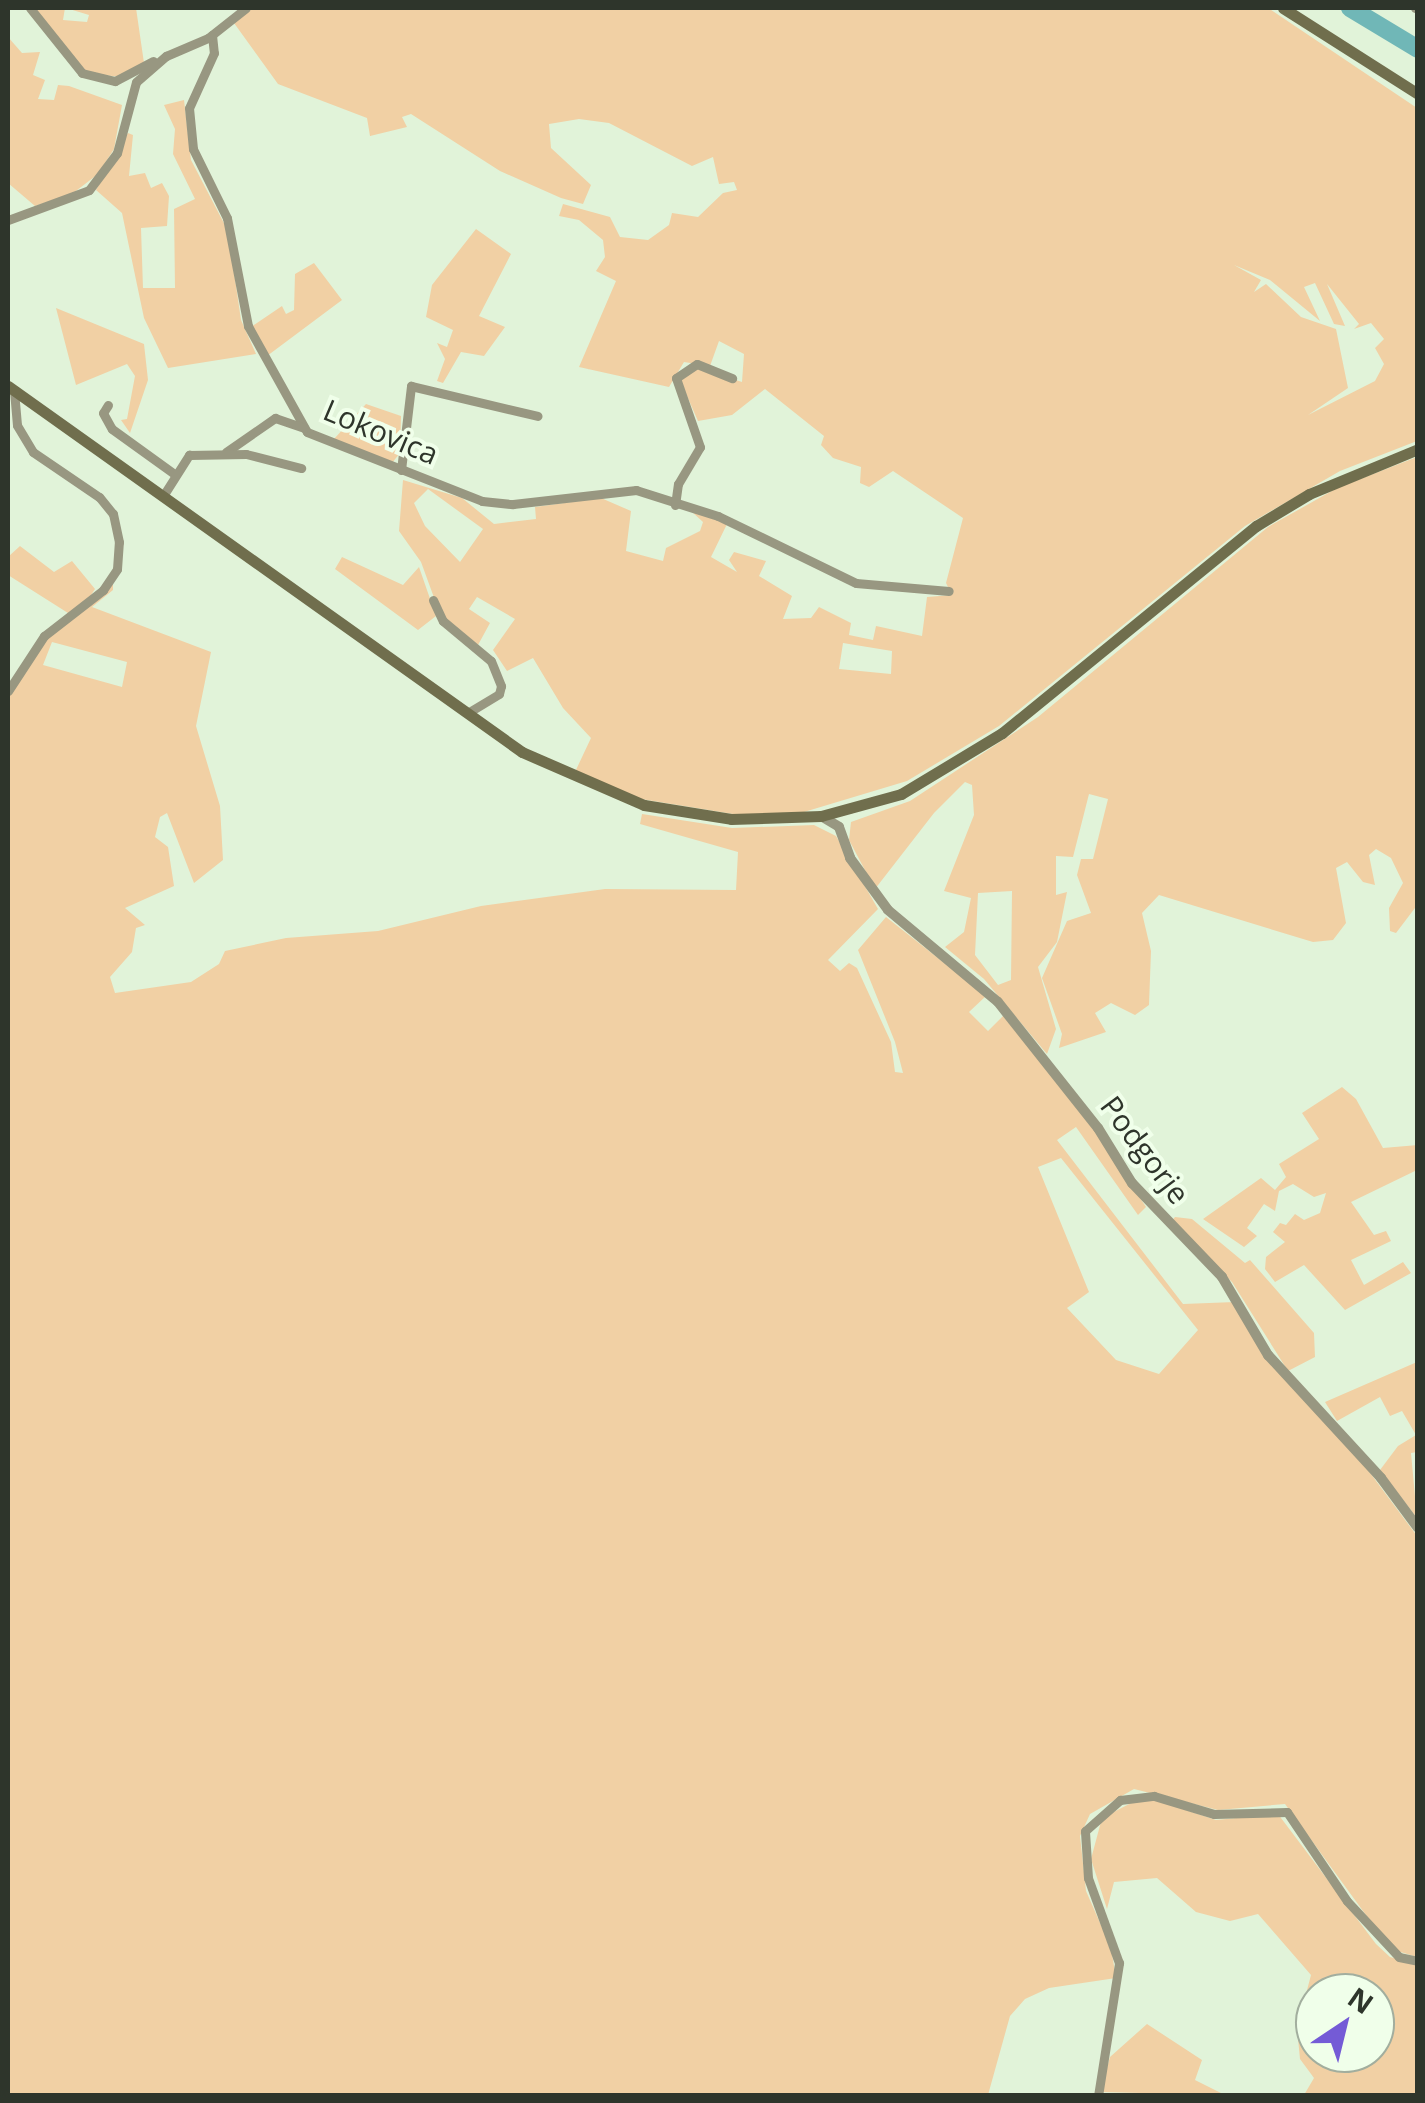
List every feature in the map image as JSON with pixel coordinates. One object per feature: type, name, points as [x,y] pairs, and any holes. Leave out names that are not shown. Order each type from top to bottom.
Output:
[{"type":"main road","points":[[1282,8],[1418,94]]},
{"type":"main road","points":[[11,388],[522,752],[644,805],[731,819],[821,816],[901,794],[1002,733],[1256,526],[1308,494],[1418,449]]},
{"type":"street","points":[[30,8],[82,74],[115,81],[212,35],[240,10]]},
{"type":"street","name":"Lokovica","points":[[212,35],[214,53],[189,108],[193,150],[227,218],[248,326],[304,428],[401,470],[496,504],[624,489],[718,516],[856,583],[948,592]]},
{"type":"street","points":[[8,220],[74,198],[100,178],[116,153],[136,82],[162,59]]},
{"type":"street","points":[[675,506],[678,484],[700,447],[676,378],[697,364],[732,378]]},
{"type":"street","points":[[401,470],[411,386],[538,416]]},
{"type":"street","points":[[8,691],[44,636],[103,590],[118,569],[119,542],[112,514],[99,496],[33,452],[17,425],[11,388]]},
{"type":"street","points":[[108,405],[103,412],[112,429],[173,473]]},
{"type":"street","points":[[226,452],[275,418],[304,428]]},
{"type":"street","points":[[163,496],[173,473],[190,455],[226,452],[301,468]]},
{"type":"street","points":[[434,600],[443,621],[491,661],[502,686],[499,694],[466,713]]},
{"type":"street","name":"Podgorje","points":[[821,816],[839,827],[850,858],[888,910],[998,1002],[1098,1128],[1132,1183],[1222,1277],[1268,1355],[1418,1528]]},
{"type":"street","points":[[1098,2096],[1118,1964],[1088,1878],[1085,1830],[1120,1800],[1154,1796],[1214,1814],[1287,1812],[1347,1901],[1399,1957],[1418,1960]]},
{"type":"shaded area","points":[[32,8],[65,8],[63,20],[87,22],[89,15],[66,8],[136,8],[144,63],[122,77],[84,73]]},
{"type":"shaded area","points":[[252,8],[1268,8],[1417,108],[1417,441],[1340,471],[1245,526],[999,726],[907,781],[804,812],[739,815],[641,799],[575,772],[591,738],[563,708],[533,658],[507,671],[493,650],[515,619],[477,597],[469,609],[490,623],[478,645],[440,614],[421,562],[399,531],[403,480],[462,498],[494,524],[536,519],[535,507],[601,498],[631,511],[626,551],[663,561],[666,548],[700,531],[703,522],[691,511],[727,524],[711,557],[737,572],[729,560],[734,552],[766,561],[759,576],[792,596],[783,619],[811,618],[819,607],[851,623],[849,635],[873,640],[876,626],[922,636],[927,597],[952,595],[946,583],[963,518],[893,471],[869,487],[860,483],[861,467],[833,458],[821,445],[824,436],[765,389],[732,415],[698,421],[680,380],[696,367],[742,382],[744,354],[719,341],[710,366],[684,362],[669,387],[579,367],[616,281],[596,271],[605,257],[603,240],[579,220],[559,216],[563,204],[610,217],[620,237],[648,240],[669,225],[672,213],[698,217],[723,193],[737,190],[734,182],[719,184],[713,157],[692,166],[609,123],[579,119],[549,124],[551,148],[591,185],[583,204],[561,198],[500,171],[411,114],[402,117],[407,127],[370,136],[367,118],[278,84],[234,23]],"holes":[[[1234,265],[1270,280],[1320,321],[1304,287],[1315,283],[1334,324],[1345,326],[1327,284],[1359,324],[1354,329],[1371,323],[1384,339],[1375,348],[1384,364],[1375,381],[1308,415],[1348,388],[1336,329],[1301,317],[1266,284],[1254,292],[1261,280]],[[428,489],[483,529],[460,562],[425,526],[414,503]],[[843,643],[892,651],[891,674],[839,669]]]},
{"type":"shaded area","points":[[8,37],[22,53],[40,52],[33,75],[45,80],[38,99],[54,100],[58,85],[122,105],[114,149],[98,174],[72,194],[35,206],[8,183]]},
{"type":"shaded area","points":[[184,100],[191,160],[228,231],[241,320],[256,354],[168,368],[144,318],[122,213],[96,190],[128,133],[133,135],[129,176],[145,173],[151,188],[162,183],[169,196],[167,226],[141,228],[143,288],[175,288],[174,209],[195,199],[173,154],[175,129],[164,105]]},
{"type":"shaded area","points":[[476,229],[511,254],[479,316],[505,327],[484,356],[461,352],[443,383],[437,381],[445,359],[437,343],[447,347],[453,330],[426,317],[432,285]]},
{"type":"shaded area","points":[[314,263],[342,300],[267,356],[251,327],[282,306],[286,314],[294,310],[295,274]]},
{"type":"shaded area","points":[[56,308],[144,344],[148,380],[130,433],[121,420],[127,419],[135,376],[127,364],[76,385]]},
{"type":"shaded area","points":[[366,404],[401,416],[400,453],[392,463],[334,439]]},
{"type":"shaded area","points":[[1417,457],[1418,904],[1396,933],[1390,931],[1389,908],[1403,883],[1391,858],[1376,849],[1369,855],[1375,885],[1363,882],[1347,862],[1336,868],[1346,923],[1333,940],[1313,942],[1159,895],[1142,913],[1151,951],[1149,1005],[1135,1015],[1111,1003],[1095,1013],[1106,1032],[1059,1048],[1062,1034],[1042,978],[1067,921],[1091,913],[1077,875],[1081,859],[1093,859],[1108,799],[1089,794],[1073,857],[1056,856],[1056,895],[1067,892],[1057,942],[1038,967],[1056,1029],[1047,1054],[984,979],[945,947],[964,932],[971,898],[944,891],[974,815],[972,785],[965,782],[934,813],[875,889],[849,840],[851,822],[910,801],[1038,717],[1268,527],[1337,488]],"holes":[[[1012,891],[1011,980],[998,985],[975,955],[978,893]]]},
{"type":"shaded area","points":[[20,546],[54,572],[72,561],[95,589],[87,601],[68,613],[8,575],[8,557]]},
{"type":"shaded area","points":[[342,557],[403,585],[419,567],[436,616],[418,630],[335,569]]},
{"type":"shaded area","points":[[113,584],[113,590],[92,607],[211,652],[196,726],[220,806],[223,860],[194,883],[167,813],[160,817],[155,837],[168,847],[174,886],[125,908],[145,925],[136,928],[132,952],[110,977],[115,993],[191,982],[219,964],[225,951],[286,938],[378,931],[481,906],[605,889],[736,890],[738,852],[640,824],[642,814],[732,828],[814,825],[836,836],[878,909],[828,960],[840,971],[849,963],[857,968],[891,1042],[895,1072],[903,1073],[895,1042],[858,950],[886,917],[986,996],[969,1012],[988,1031],[1004,1015],[1093,1127],[1146,1207],[1138,1215],[1076,1127],[1057,1140],[1183,1304],[1235,1302],[1248,1330],[1350,1446],[1417,1536],[1417,1957],[1394,1950],[1382,1937],[1285,1804],[1218,1810],[1134,1789],[1090,1814],[1080,1836],[1086,1891],[1111,1948],[1116,1978],[1049,1988],[1025,1999],[1010,2016],[988,2095],[8,2096],[8,695],[43,641]],"holes":[[[52,642],[127,662],[122,687],[43,665]],[[1061,1158],[1198,1330],[1159,1374],[1116,1360],[1067,1308],[1089,1292],[1038,1167]]]},
{"type":"shaded area","points":[[1342,1087],[1356,1099],[1383,1148],[1418,1145],[1417,1170],[1351,1202],[1374,1235],[1386,1231],[1391,1241],[1351,1260],[1364,1285],[1403,1262],[1411,1273],[1345,1310],[1304,1265],[1275,1282],[1265,1269],[1266,1257],[1285,1242],[1273,1232],[1280,1223],[1286,1225],[1295,1214],[1304,1220],[1320,1213],[1326,1193],[1314,1197],[1293,1184],[1279,1191],[1275,1211],[1264,1204],[1247,1228],[1257,1236],[1244,1247],[1203,1219],[1261,1178],[1275,1190],[1286,1177],[1279,1164],[1319,1139],[1302,1113]]},
{"type":"shaded area","points":[[1175,1217],[1192,1219],[1245,1263],[1250,1260],[1314,1333],[1315,1357],[1288,1371],[1232,1282],[1171,1222]]},
{"type":"shaded area","points":[[1417,1362],[1417,1452],[1411,1453],[1417,1518],[1380,1470],[1398,1446],[1416,1435],[1402,1411],[1390,1416],[1380,1397],[1337,1421],[1325,1402]]},
{"type":"shaded area","points":[[1156,1800],[1216,1820],[1278,1814],[1376,1944],[1390,1957],[1417,1965],[1417,2095],[1304,2095],[1314,2078],[1310,2073],[1395,2073],[1395,1973],[1309,1973],[1258,1914],[1230,1921],[1196,1912],[1157,1878],[1114,1882],[1107,1909],[1091,1859],[1102,1818],[1135,1801]]},
{"type":"shaded area","points":[[1147,2024],[1202,2060],[1195,2080],[1225,2095],[1100,2092],[1110,2057]]},
{"type":"waterway","points":[[1350,8],[1418,49]]}]
